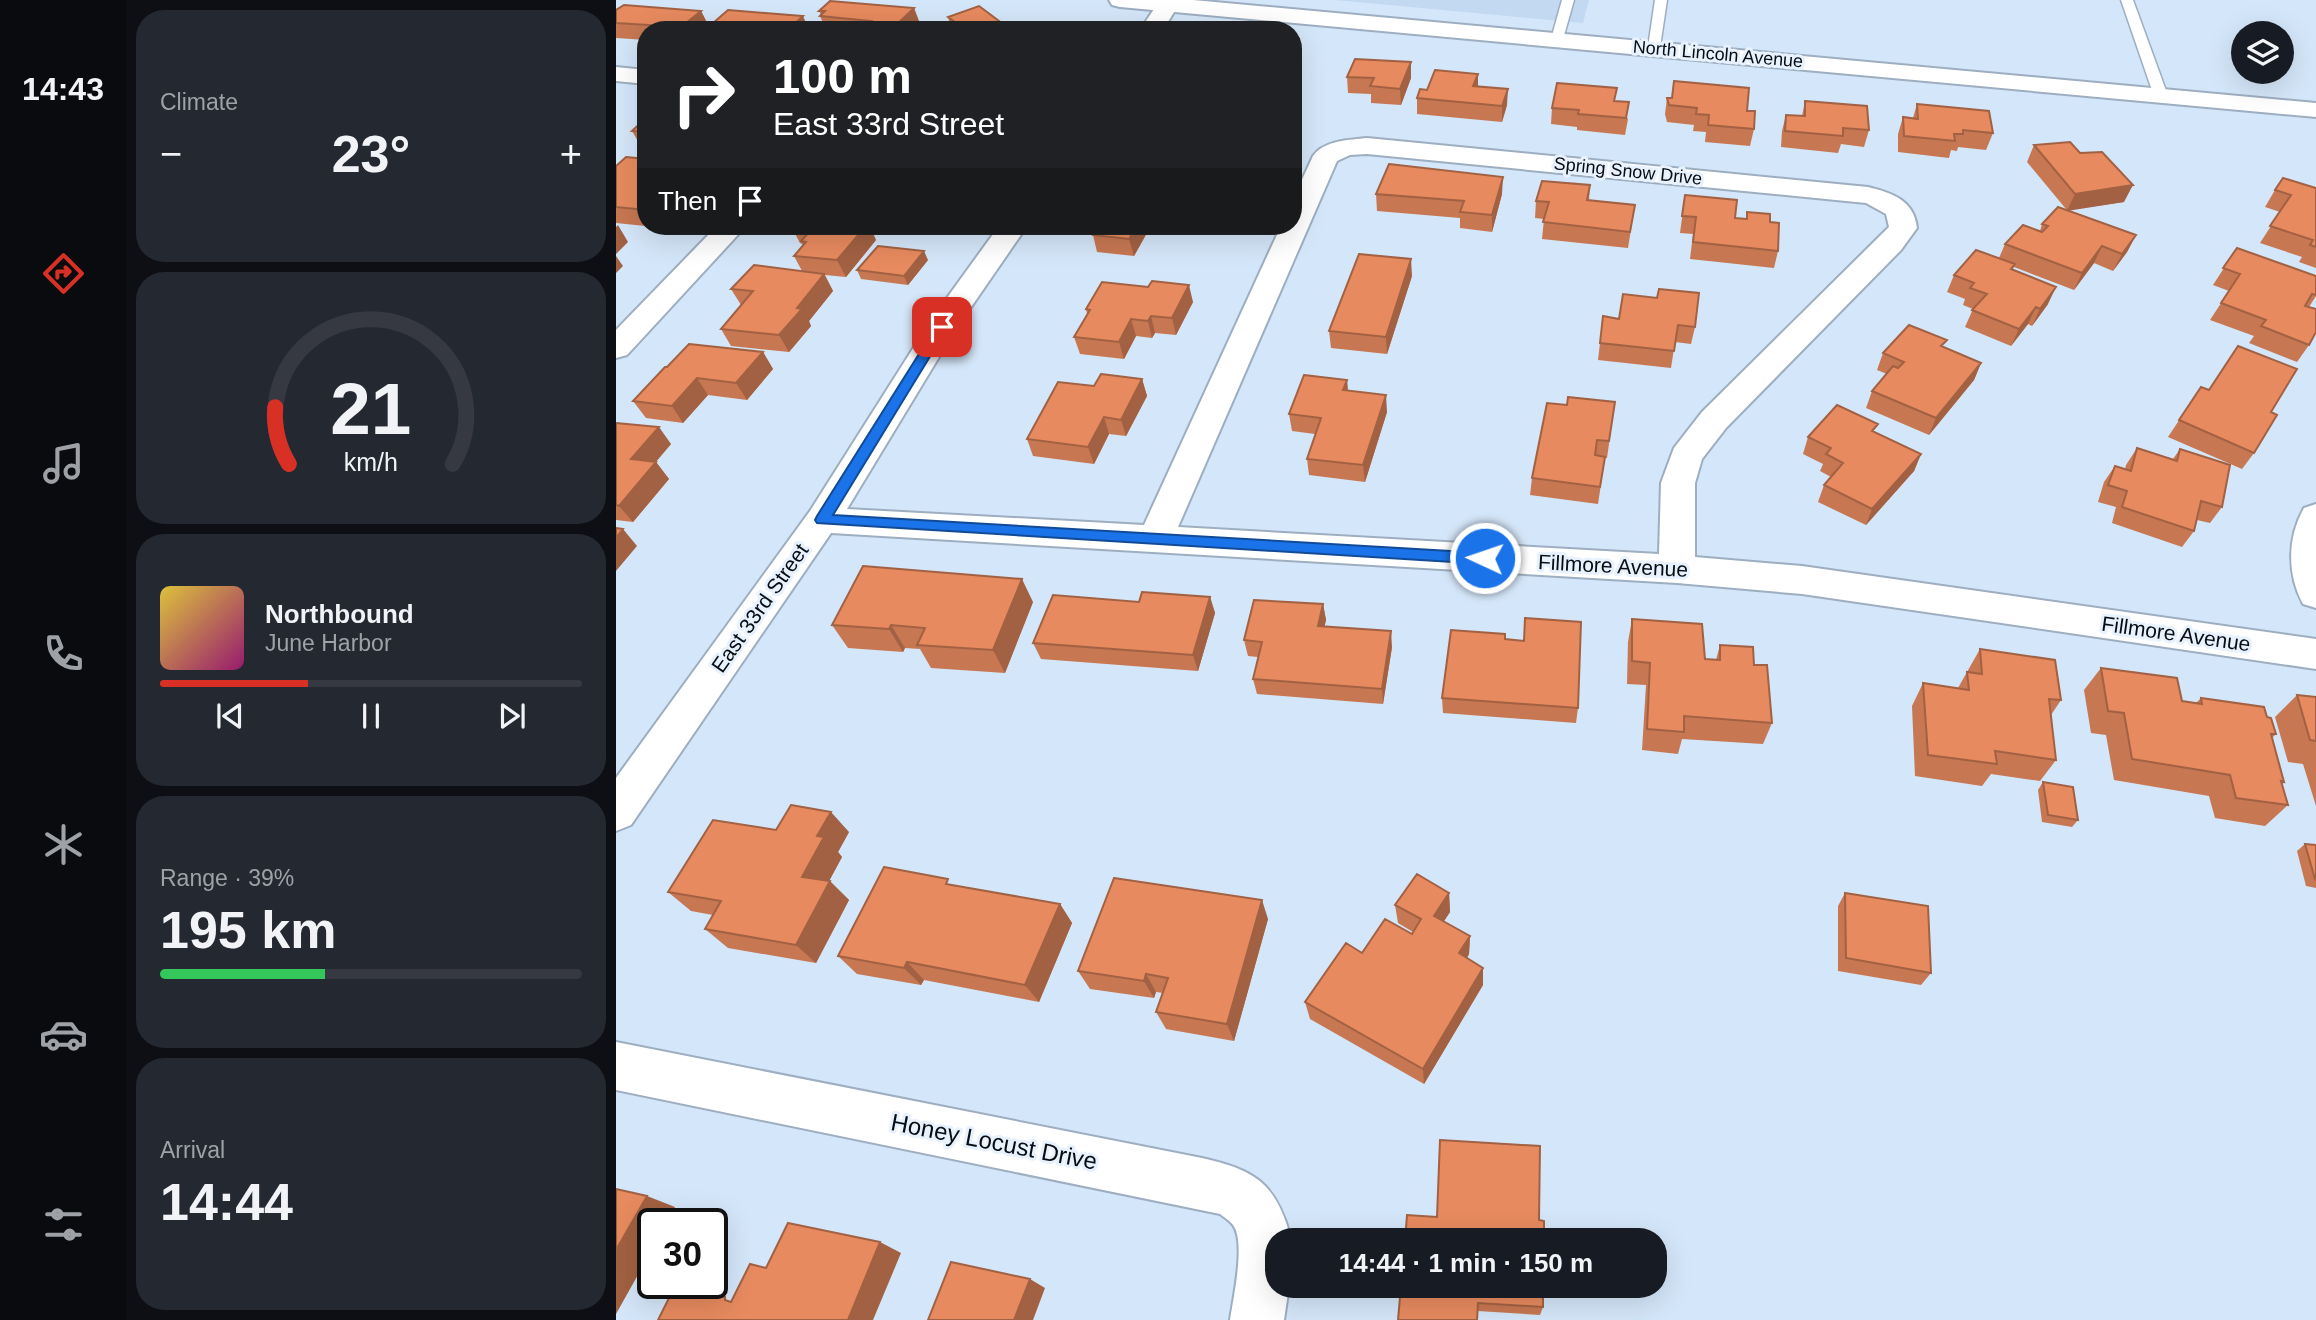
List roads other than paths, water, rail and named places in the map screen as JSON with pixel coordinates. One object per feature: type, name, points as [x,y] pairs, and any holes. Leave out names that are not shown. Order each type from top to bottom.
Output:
[{"type":"street","name":"North Lincoln Avenue","points":[[1119,0],[1199,3],[2316,110]]},
{"type":"street","points":[[1152,21],[1153,2]]},
{"type":"street","points":[[616,74],[637,76]]},
{"type":"street","name":"Spring Snow Drive","points":[[1302,210],[1326,156],[1356,146],[1868,195],[1893,204],[1899,211],[1903,228],[1891,244],[1714,420],[1686,456],[1678,483],[1677,569]]},
{"type":"street","points":[[616,348],[723,235]]},
{"type":"street","name":"East 33rd Street","points":[[616,812],[822,520],[942,327],[1007,235]]},
{"type":"street","name":"Spring Snow Drive","points":[[1155,539],[1291,235]]},
{"type":"street","points":[[2316,517],[2308,540],[2308,563],[2316,594]]},
{"type":"street","name":"Fillmore Avenue","points":[[822,520],[1677,569],[1802,580],[2316,654]]},
{"type":"street","name":"Honey Locust Drive","points":[[616,1066],[1202,1184],[1238,1195],[1258,1211],[1264,1243],[1257,1320]]},
{"type":"lane","points":[[1557,39],[1568,0]]},
{"type":"lane","points":[[1654,47],[1661,0]]},
{"type":"lane","points":[[2127,0],[2161,96]]}]
